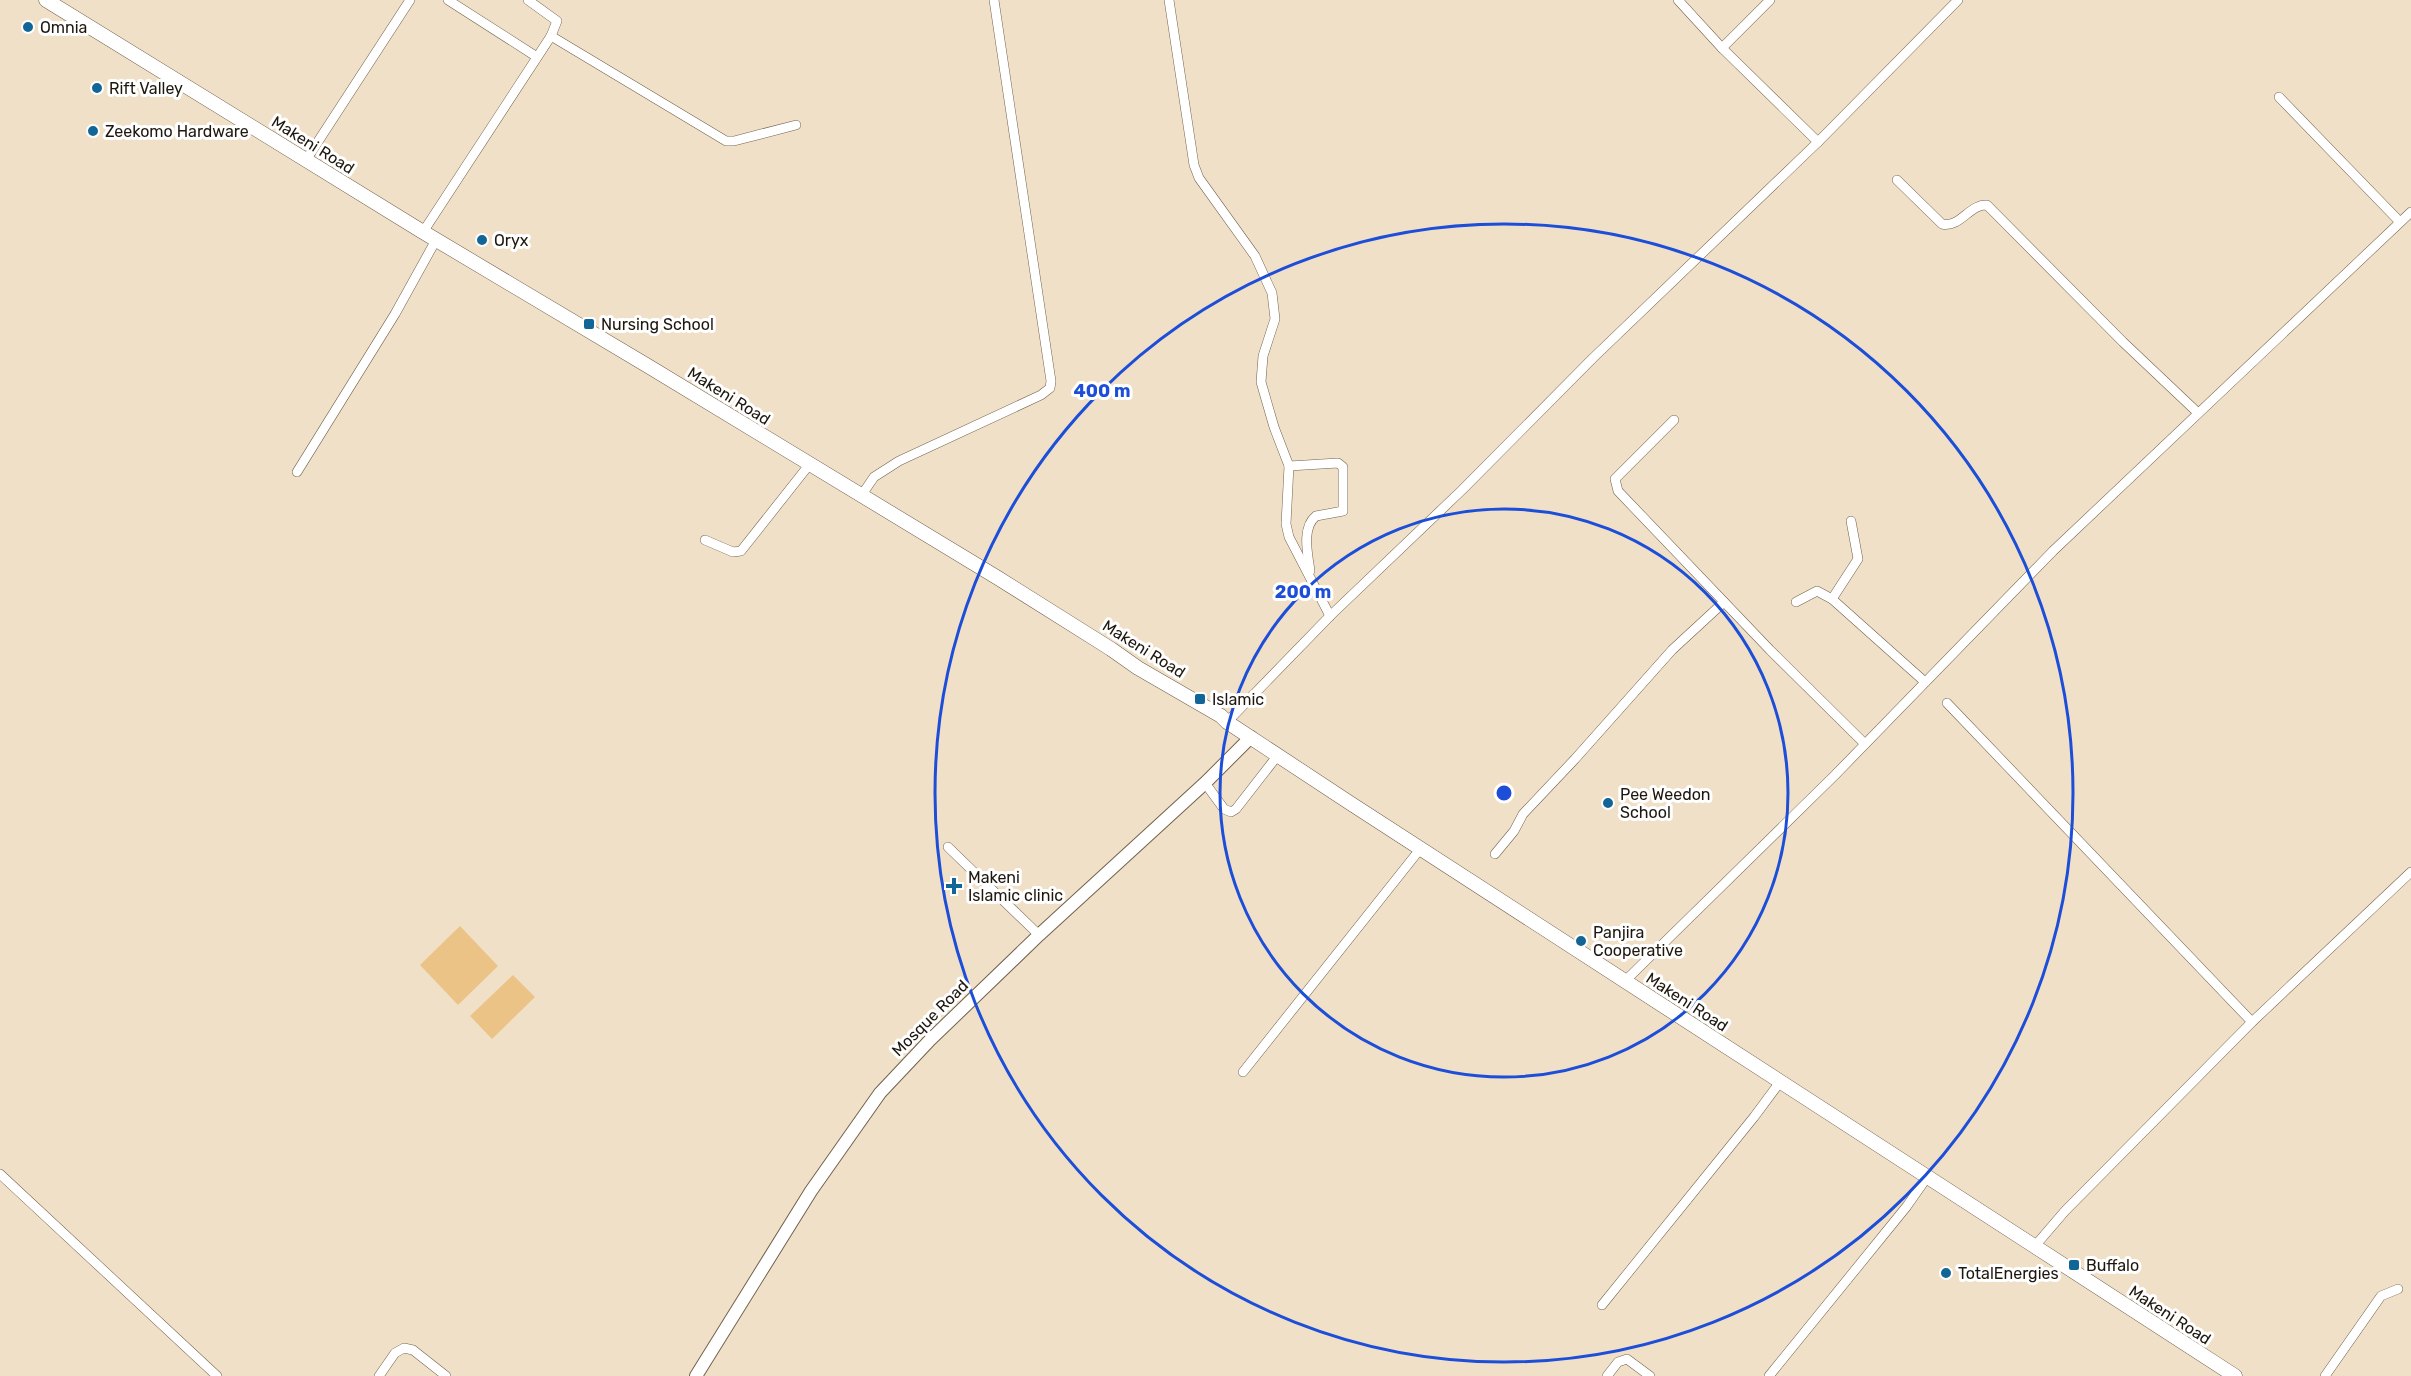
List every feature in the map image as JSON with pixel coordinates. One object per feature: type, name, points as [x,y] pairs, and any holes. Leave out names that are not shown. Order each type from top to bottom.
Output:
[{"type":"main road","name":"Makeni Road","points":[[46,0],[436,240],[1008,584],[1138,668],[1221,716],[1780,1082],[2235,1376]]},
{"type":"street","points":[[306,160],[410,0]]},
{"type":"street","points":[[448,0],[537,57]]},
{"type":"street","points":[[423,232],[551,36],[557,21],[528,0]]},
{"type":"street","points":[[861,496],[874,477],[899,461],[1041,395],[1050,388],[1051,381],[994,0]]},
{"type":"street","points":[[1169,0],[1194,165],[1199,178],[1255,256],[1272,293],[1275,319],[1263,356],[1262,381],[1274,428],[1289,466],[1286,524],[1289,537],[1330,616]]},
{"type":"street","points":[[1678,0],[1722,48],[1818,142]]},
{"type":"street","points":[[1722,48],[1770,0]]},
{"type":"street","points":[[1227,722],[1330,616],[1462,490],[1593,358],[1818,142],[1958,0]]},
{"type":"street","points":[[551,36],[726,141],[796,125]]},
{"type":"street","points":[[2279,97],[2400,222]]},
{"type":"street","points":[[1898,180],[1942,225],[1953,225],[1978,206],[1987,205],[2123,342],[2197,412]]},
{"type":"street","points":[[1625,981],[1864,744],[2054,550],[2197,412],[2411,212]]},
{"type":"street","points":[[297,472],[394,314],[436,240]]},
{"type":"street","points":[[1674,420],[1615,479],[1615,484],[1625,499],[1864,744]]},
{"type":"street","points":[[1289,466],[1338,464],[1343,467],[1344,511],[1312,518],[1307,533],[1311,579]]},
{"type":"street","points":[[705,540],[733,552],[741,551],[809,465]]},
{"type":"street","points":[[1832,599],[1858,560],[1851,521]]},
{"type":"street","points":[[1797,602],[1817,591],[1832,599],[1925,682]]},
{"type":"street","points":[[1495,854],[1514,831],[1523,814],[1672,650],[1724,602]]},
{"type":"street","points":[[1947,703],[2252,1022]]},
{"type":"street","name":"Mosque Road","points":[[696,1376],[811,1191],[880,1093],[930,1040],[1039,934],[1205,783],[1251,737]]},
{"type":"street","points":[[1205,783],[1224,809],[1231,812],[1278,755]]},
{"type":"street","points":[[948,847],[1039,934]]},
{"type":"street","points":[[1243,1072],[1421,848]]},
{"type":"street","points":[[2034,1247],[2065,1211],[2252,1022],[2411,872]]},
{"type":"street","points":[[1602,1305],[1780,1082]]},
{"type":"street","points":[[0,1174],[216,1376]]},
{"type":"street","points":[[1769,1376],[1907,1206],[1928,1176]]},
{"type":"street","points":[[2325,1376],[2381,1296],[2398,1288]]},
{"type":"street","points":[[379,1376],[395,1353],[404,1348],[413,1350],[446,1376]]},
{"type":"street","points":[[1607,1376],[1618,1362],[1627,1359],[1650,1376]]},
{"type":"shaded area","points":[[460,926],[498,966],[458,1005],[420,965]]},
{"type":"shaded area","points":[[513,975],[535,997],[492,1039],[470,1016]]},
{"type":"place","name":"Omnia","points":[[28,27]]},
{"type":"place","name":"Rift Valley","points":[[97,88]]},
{"type":"place","name":"Zeekomo Hardware","points":[[93,131]]},
{"type":"place","name":"Oryx","points":[[482,240]]},
{"type":"place","name":"Nursing School","points":[[589,324]]},
{"type":"place","name":"Islamic","points":[[1200,699]]},
{"type":"place","name":"Pee Weedon School","points":[[1608,803]]},
{"type":"place","name":"Makeni Islamic clinic","points":[[954,886]]},
{"type":"place","name":"Panjira Cooperative","points":[[1581,941]]},
{"type":"place","name":"Buffalo","points":[[2074,1265]]},
{"type":"place","name":"TotalEnergies","points":[[1946,1273]]}]
